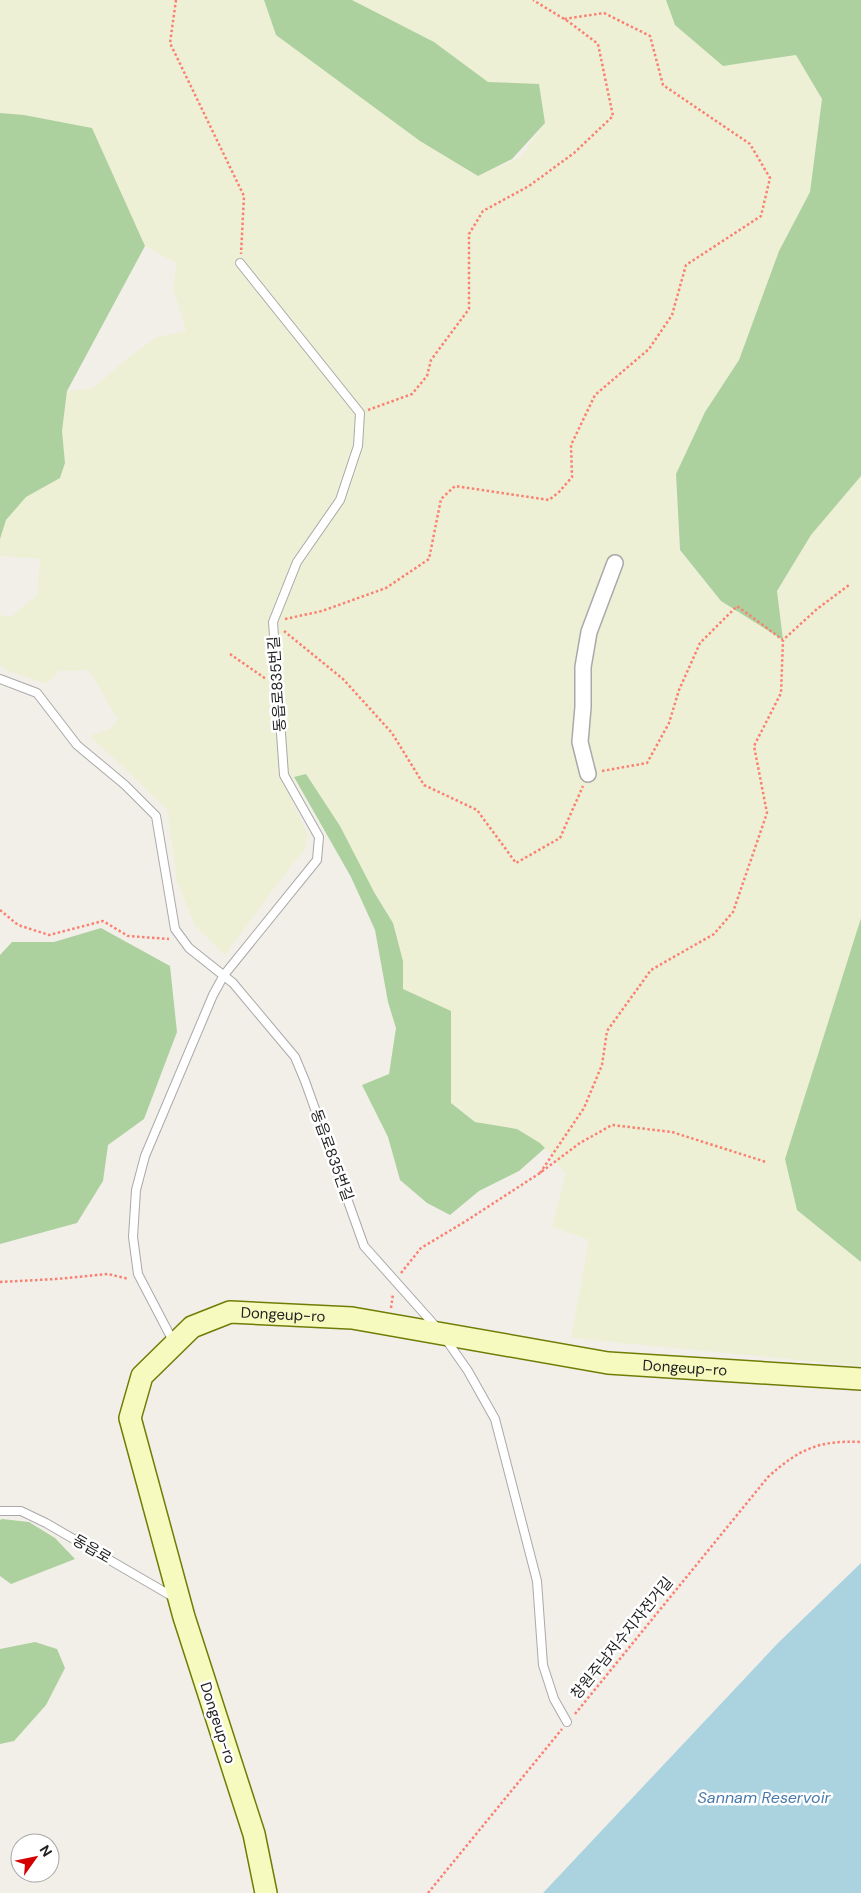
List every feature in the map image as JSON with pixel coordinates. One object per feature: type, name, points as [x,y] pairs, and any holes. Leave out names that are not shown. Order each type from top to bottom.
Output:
[{"type":"street","points":[[588,774],[580,742],[583,707],[583,667],[589,632],[615,562]]},
{"type":"street","name":"Dongeup-ro","points":[[266,1893],[254,1834],[179,1600],[130,1418],[142,1376],[192,1327],[230,1312],[352,1318],[608,1363],[861,1379]]},
{"type":"lane","points":[[240,263],[360,413]]},
{"type":"lane","name":"동읍로835번길","points":[[174,1344],[138,1274],[133,1238],[136,1190],[145,1156],[213,995],[224,975],[317,860],[319,838],[284,775],[273,622],[297,562],[340,500],[358,446],[360,413]]},
{"type":"lane","name":"동읍로835번길","points":[[0,679],[37,693],[77,745],[125,785],[156,816],[175,929],[189,948],[234,983],[295,1057],[364,1246],[442,1334],[468,1371],[494,1419],[537,1580],[543,1665],[554,1699],[567,1722]]},
{"type":"lane","name":"동읍로","points":[[0,1511],[21,1511],[46,1523],[179,1600]]},
{"type":"path","points":[[176,0],[170,43],[244,196],[240,263]]},
{"type":"path","points":[[360,413],[412,394],[427,376],[431,360],[469,309],[469,234],[483,210],[529,186],[567,158],[613,116],[598,44],[564,19],[533,0]]},
{"type":"path","points":[[273,622],[322,611],[386,588],[429,559],[441,499],[455,486],[549,500],[559,492],[572,477],[571,445],[595,394],[648,349],[672,314],[686,265],[761,216],[770,178],[750,144],[663,85],[650,36],[604,12],[564,19]]},
{"type":"path","points":[[540,1173],[584,1108],[602,1065],[608,1031],[651,970],[714,934],[733,912],[767,813],[754,746],[781,693],[783,640],[817,609],[849,585]]},
{"type":"path","points":[[273,622],[343,680],[392,733],[424,784],[477,810],[516,863],[560,838],[588,774],[647,763],[669,722],[679,690],[700,643],[738,606],[783,640]]},
{"type":"path","points":[[230,654],[278,686]]},
{"type":"path","points":[[0,910],[18,925],[49,935],[103,921],[128,936],[183,940]]},
{"type":"path","points":[[388,1324],[396,1280],[421,1248],[540,1173],[580,1143],[612,1125],[672,1132],[766,1162]]},
{"type":"path","points":[[0,1282],[108,1274],[142,1283]]},
{"type":"path","name":"창원주남저수지자전거길","points":[[428,1893],[768,1477],[795,1455],[811,1446],[827,1443],[861,1442]]},
{"type":"green space","points":[[0,0],[264,0],[276,35],[478,176],[521,157],[545,123],[539,85],[488,82],[434,42],[352,0],[678,0],[723,66],[796,55],[822,99],[810,192],[779,251],[739,360],[705,412],[676,474],[679,550],[721,601],[782,639],[777,591],[811,535],[861,476],[861,918],[786,1159],[797,1210],[861,1262],[861,1366],[571,1338],[589,1240],[552,1227],[566,1174],[540,1143],[517,1129],[475,1122],[451,1102],[450,1073],[403,989],[403,961],[393,923],[374,892],[294,777],[284,783],[308,835],[305,849],[225,955],[195,926],[177,882],[167,809],[90,736],[111,728],[118,720],[89,670],[59,671],[47,684],[8,671],[0,665],[0,615],[11,617],[37,595],[40,559],[0,556],[0,539],[6,520],[26,497],[60,478],[65,463],[62,431],[67,391],[93,388],[129,357],[157,337],[186,331],[173,288],[176,263],[145,246],[92,128],[24,115],[0,113]]},
{"type":"green space","points":[[264,0],[352,0],[434,42],[488,82],[539,84],[545,123],[512,159],[478,176],[420,141],[276,35]]},
{"type":"green space","points":[[666,0],[861,0],[861,476],[811,535],[777,591],[783,640],[721,601],[680,550],[676,474],[705,412],[739,360],[779,251],[810,192],[822,99],[796,55],[723,66],[675,25]]},
{"type":"green space","points":[[0,113],[24,115],[92,128],[145,246],[67,391],[62,431],[65,463],[60,478],[26,497],[6,520],[0,539]]},
{"type":"green space","points":[[306,774],[340,826],[374,892],[393,923],[403,961],[403,989],[451,1011],[451,1103],[475,1122],[517,1129],[545,1148],[519,1171],[479,1191],[450,1215],[427,1203],[400,1180],[388,1137],[362,1085],[389,1074],[396,1028],[388,1002],[375,930],[351,877],[294,777]]},
{"type":"green space","points":[[861,918],[861,1262],[797,1210],[785,1159]]},
{"type":"green space","points":[[101,928],[170,966],[177,1032],[144,1119],[108,1145],[103,1181],[77,1223],[0,1244],[0,955],[12,942],[54,942]]},
{"type":"green space","points":[[0,1520],[29,1522],[55,1538],[75,1559],[11,1584],[0,1576]]},
{"type":"green space","points":[[35,1642],[57,1649],[65,1668],[46,1705],[14,1741],[0,1744],[0,1649]]},
{"type":"water","name":"Sannam Reservoir","points":[[861,1563],[861,1893],[543,1893],[778,1643]]}]
